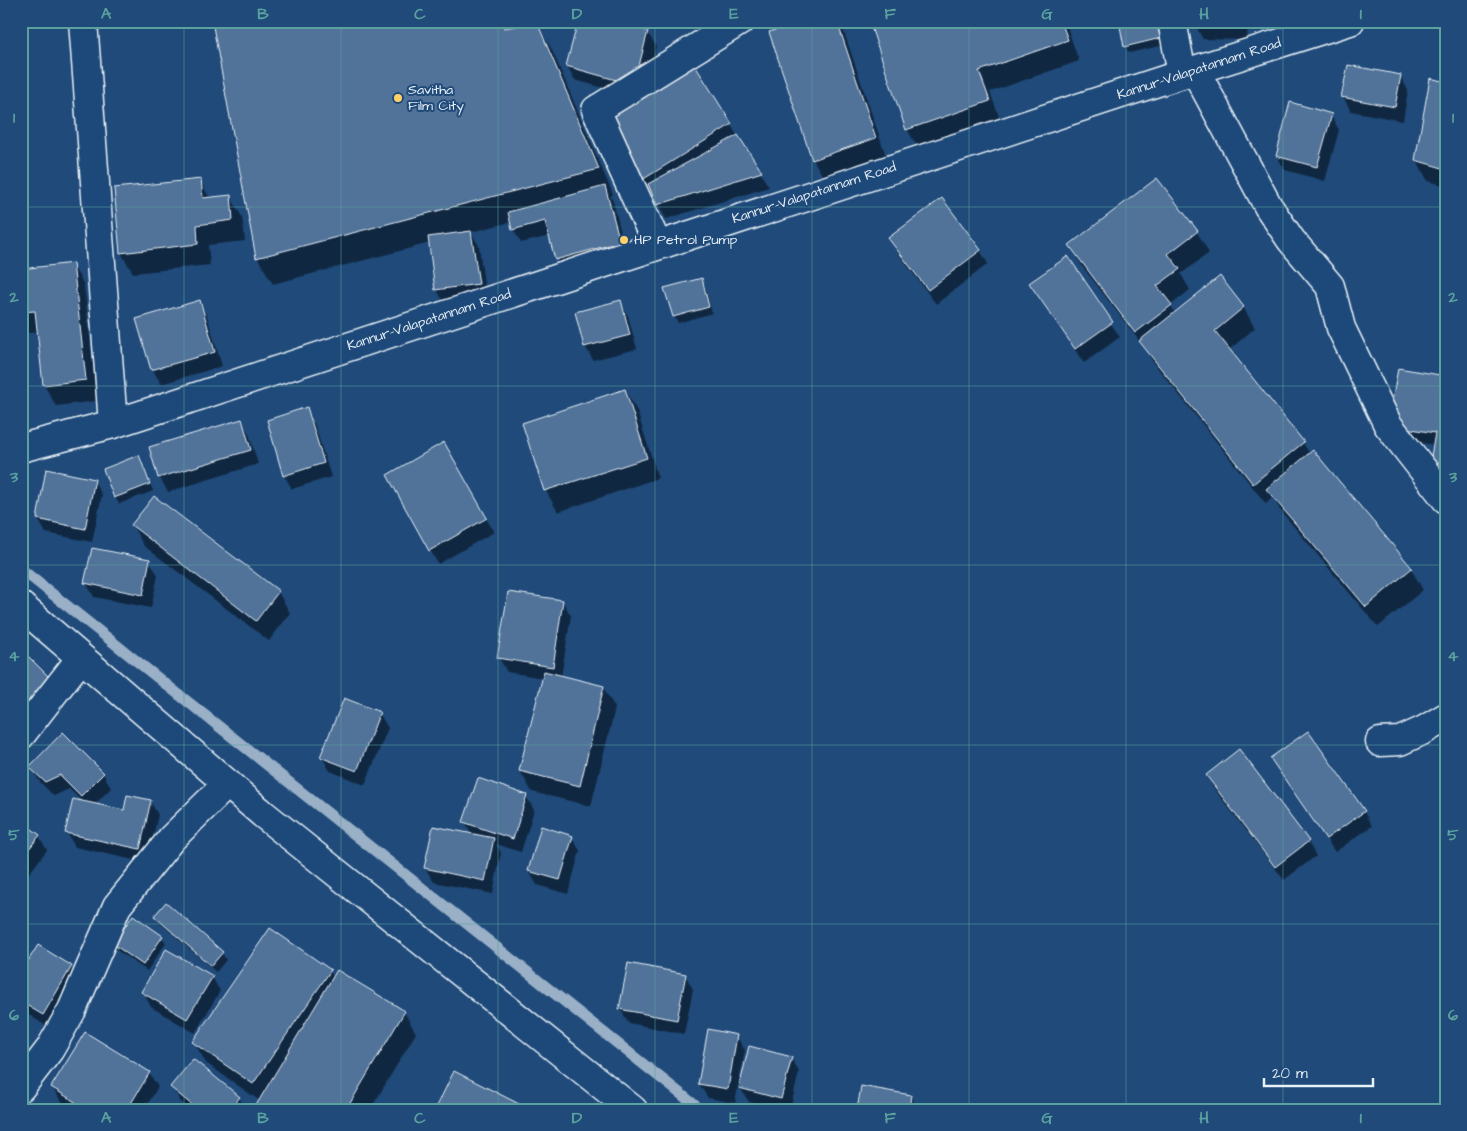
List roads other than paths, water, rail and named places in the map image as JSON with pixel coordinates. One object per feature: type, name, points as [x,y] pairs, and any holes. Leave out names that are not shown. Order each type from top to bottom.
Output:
[{"type":"street","points":[[83,21],[113,424]]},
{"type":"street","points":[[657,244],[596,110],[740,21]]},
{"type":"street","points":[[1172,21],[1188,72],[1268,206],[1291,240],[1330,286],[1341,328],[1388,425],[1446,499]]},
{"type":"street","name":"Kannur-Valapatannam Road","points":[[21,448],[113,424],[657,244],[1350,21]]},
{"type":"street","points":[[21,606],[263,814],[633,1110]]},
{"type":"street","points":[[21,735],[81,658]]},
{"type":"street","points":[[1380,742],[1400,741],[1446,717]]},
{"type":"street","points":[[21,1087],[50,1050],[72,1010],[118,906],[172,838],[227,784]]},
{"type":"waterway","points":[[21,569],[701,1110]]},
{"type":"place","name":"Savitha Film City","points":[[398,98]]},
{"type":"place","name":"HP Petrol Pump","points":[[624,240]]}]
